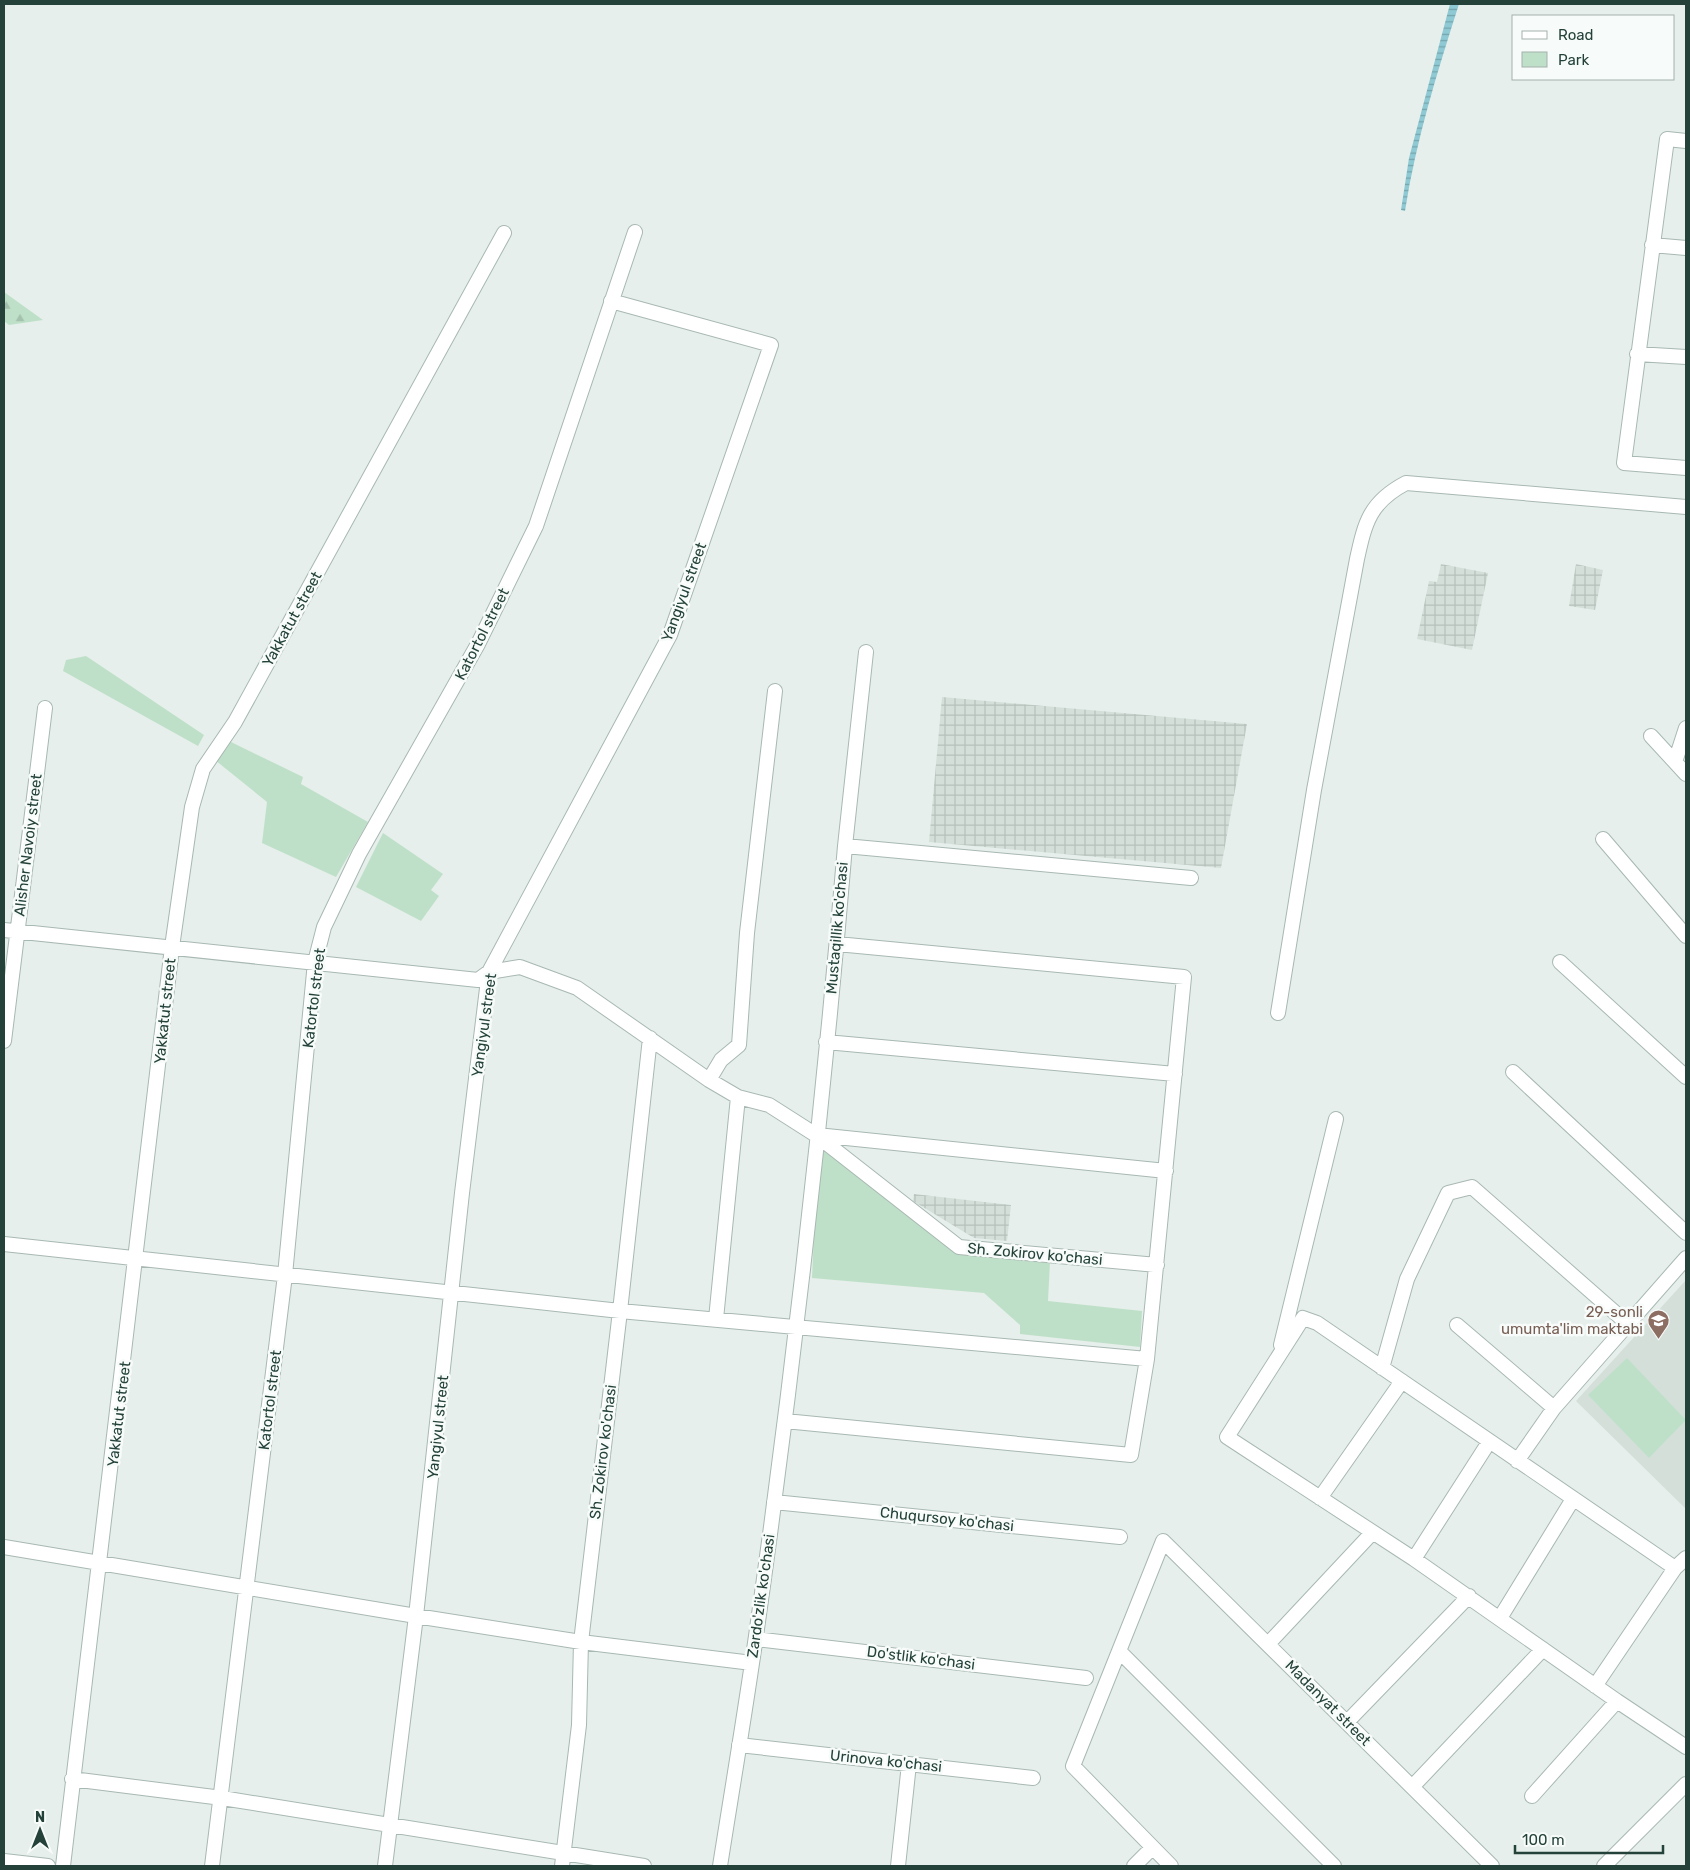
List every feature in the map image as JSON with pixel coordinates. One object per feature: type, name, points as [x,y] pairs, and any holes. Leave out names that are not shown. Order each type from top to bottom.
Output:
[{"type":"street","points":[[1686,141],[1667,139],[1624,462],[1686,468]]},
{"type":"street","name":"Katortol street","points":[[212,1866],[222,1798],[285,1275],[315,962],[324,927],[359,854],[478,644],[536,526],[635,232]]},
{"type":"street","name":"Yakkatut street","points":[[63,1866],[72,1779],[101,1564],[172,947],[192,807],[203,769],[235,722],[504,233]]},
{"type":"street","points":[[1652,246],[1686,248]]},
{"type":"street","name":"Yangiyul street","points":[[385,1866],[416,1616],[453,1292],[462,1193],[489,972],[670,636],[771,345],[612,301]]},
{"type":"street","points":[[1637,354],[1686,358]]},
{"type":"street","points":[[1278,1012],[1314,790],[1355,568],[1363,531],[1375,507],[1386,493],[1406,483],[1686,507]]},
{"type":"street","points":[[845,846],[866,652]]},
{"type":"street","points":[[709,1080],[721,1060],[739,1046],[747,933],[775,691]]},
{"type":"street","name":"Alisher Navoiy street","points":[[4,1041],[10,930],[45,708]]},
{"type":"street","points":[[1675,762],[1686,728]]},
{"type":"street","points":[[1651,736],[1686,774]]},
{"type":"street","points":[[1603,839],[1686,936]]},
{"type":"street","name":"Mustaqillik ko'chasi","points":[[795,1325],[837,944],[845,846],[1191,878]]},
{"type":"street","name":"Sh. Zokirov ko'chasi","points":[[10,930],[478,980],[489,972],[520,967],[577,988],[709,1080],[738,1097],[769,1105],[816,1135],[959,1247],[1157,1265]]},
{"type":"street","points":[[785,1421],[1131,1455],[1147,1359],[1184,977],[837,944]]},
{"type":"street","points":[[1560,962],[1686,1077]]},
{"type":"street","name":"Sh. Zokirov ko'chasi","points":[[563,1860],[579,1725],[581,1642],[650,1038]]},
{"type":"street","points":[[826,1042],[1175,1074]]},
{"type":"street","points":[[1513,1072],[1686,1233]]},
{"type":"street","points":[[716,1319],[738,1097]]},
{"type":"street","points":[[1278,1356],[1336,1119]]},
{"type":"street","points":[[816,1135],[1166,1171]]},
{"type":"street","points":[[1382,1368],[1408,1279],[1448,1193],[1472,1186],[1628,1324]]},
{"type":"street","points":[[4,1244],[620,1311],[795,1325],[1147,1359]]},
{"type":"street","points":[[1517,1461],[1554,1408],[1686,1258]]},
{"type":"street","points":[[1675,1568],[1318,1323],[1303,1318],[1227,1437],[1469,1596],[1595,1686],[1686,1746]]},
{"type":"street","name":"Zardo'zlik ko'chasi","points":[[720,1866],[756,1639],[785,1421],[795,1325]]},
{"type":"street","points":[[1457,1325],[1554,1408]]},
{"type":"street","points":[[1320,1498],[1402,1381]]},
{"type":"street","points":[[1414,1559],[1489,1442]]},
{"type":"street","points":[[1500,1618],[1573,1499]]},
{"type":"street","name":"Chuqursoy ko'chasi","points":[[774,1502],[1120,1537]]},
{"type":"street","points":[[1268,1644],[1372,1533]]},
{"type":"street","name":"Madanyat street","points":[[1119,1651],[1162,1541],[1413,1786],[1492,1866]]},
{"type":"street","points":[[4,1547],[581,1642],[752,1663]]},
{"type":"street","points":[[1595,1686],[1675,1568],[1686,1558]]},
{"type":"street","points":[[1347,1722],[1469,1596]]},
{"type":"street","name":"Do'stlik ko'chasi","points":[[756,1639],[1086,1678]]},
{"type":"street","points":[[1413,1786],[1543,1649]]},
{"type":"street","points":[[1171,1866],[1073,1766],[1119,1651],[1334,1866]]},
{"type":"street","points":[[1532,1796],[1617,1701]]},
{"type":"street","name":"Urinova ko'chasi","points":[[738,1745],[1032,1778]]},
{"type":"street","points":[[898,1866],[909,1764]]},
{"type":"street","points":[[72,1779],[222,1798],[390,1826],[563,1860],[644,1866]]},
{"type":"street","points":[[1604,1866],[1686,1784]]},
{"type":"street","points":[[1134,1866],[1152,1848]]},
{"type":"street","points":[[4,1861],[48,1866]]},
{"type":"shaded area","points":[[1441,564],[1488,573],[1472,650],[1417,639],[1429,581],[1437,582]]},
{"type":"shaded area","points":[[1576,564],[1603,570],[1595,610],[1569,606]]},
{"type":"shaded area","points":[[942,697],[1247,724],[1221,868],[929,842]]},
{"type":"shaded area","points":[[914,1194],[1011,1205],[1007,1241],[974,1238],[913,1201]]},
{"type":"shaded area","name":"29-sonli umumta'lim maktabi","points":[[1686,1280],[1686,1509],[1576,1401]]},
{"type":"green space","points":[[4,292],[43,320],[9,325],[4,321]]},
{"type":"green space","points":[[86,656],[204,735],[198,746],[63,671],[66,660]]},
{"type":"green space","points":[[229,741],[303,777],[301,784],[368,822],[336,877],[262,843],[267,802],[215,760]]},
{"type":"green space","points":[[383,833],[443,874],[431,890],[439,896],[421,921],[356,887]]},
{"type":"green space","points":[[818,1143],[959,1252],[1050,1262],[1048,1301],[1142,1311],[1140,1347],[1020,1334],[1020,1325],[984,1293],[812,1278]]},
{"type":"green space","points":[[1627,1358],[1686,1420],[1649,1458],[1588,1395]]},
{"type":"water","points":[[1450,4],[1459,4],[1421,132],[1405,211],[1401,210],[1409,158]]},
{"type":"place","name":"29-sonli umumta'lim maktabi","points":[[1659,1340]]}]
